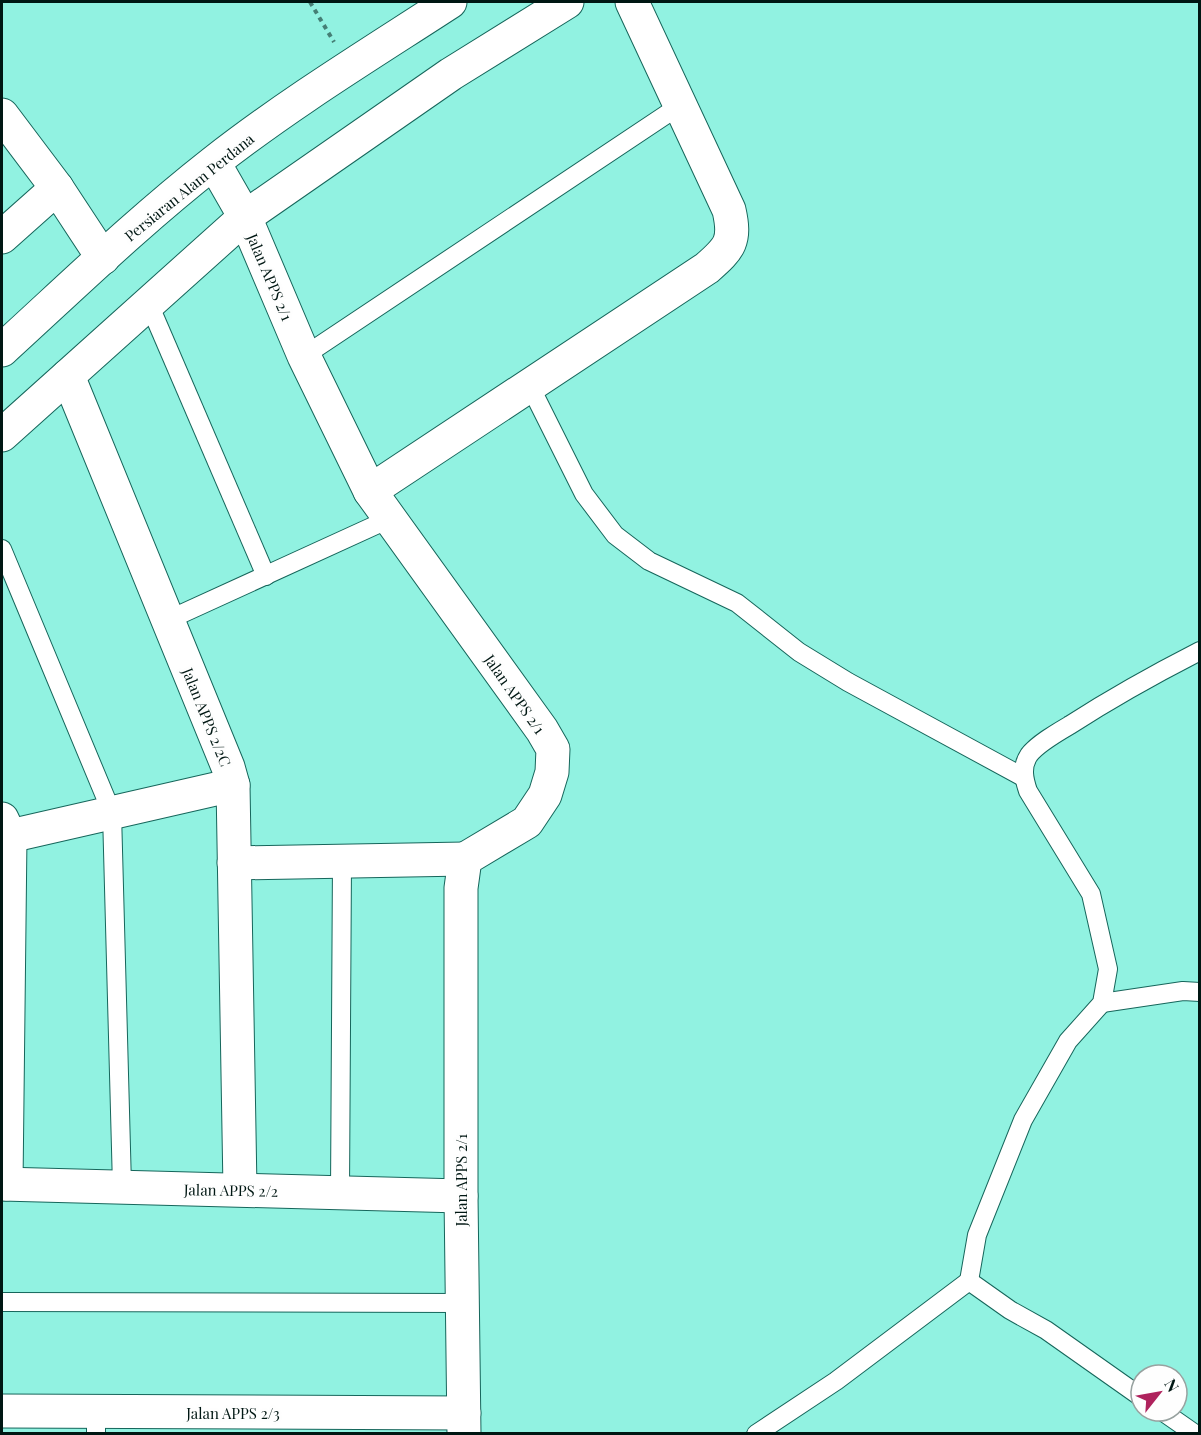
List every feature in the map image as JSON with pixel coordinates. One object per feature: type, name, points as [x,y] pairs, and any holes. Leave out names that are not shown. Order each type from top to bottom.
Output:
[{"type":"street","name":"Persiaran Alam Perdana","points":[[2,350],[103,258],[214,163],[349,68],[450,2]]},
{"type":"street","points":[[2,435],[245,218],[451,74],[567,2]]},
{"type":"street","points":[[370,491],[707,267],[725,252],[732,241],[733,226],[729,210],[632,2]]},
{"type":"street","points":[[2,115],[57,188],[103,258]]},
{"type":"street","name":"Jalan APPS 2/1","points":[[214,163],[245,218],[304,356],[370,491],[542,730],[553,749],[552,772],[546,795],[527,822],[465,859],[460,888],[460,1196],[464,1423]]},
{"type":"street","points":[[2,237],[57,188]]},
{"type":"street","name":"Jalan APPS 2/2C","points":[[68,376],[228,766],[233,785],[240,1189]]},
{"type":"street","points":[[4,1184],[6,828],[112,813],[233,785]]},
{"type":"street","points":[[234,863],[465,859]]},
{"type":"street","name":"Jalan APPS 2/2","points":[[4,1184],[460,1196]]},
{"type":"street","name":"Jalan APPS 2/3","points":[[2,1411],[96,1423],[464,1423]]},
{"type":"lane","points":[[304,356],[679,106]]},
{"type":"lane","points":[[149,304],[266,576]]},
{"type":"lane","points":[[529,384],[584,494],[615,535],[649,561],[737,603],[799,652],[848,682],[1023,777]]},
{"type":"lane","points":[[168,620],[389,519]]},
{"type":"lane","points":[[2,549],[112,813],[123,1186]]},
{"type":"lane","points":[[756,1434],[836,1381],[969,1281],[977,1235],[1023,1120],[1068,1041],[1102,1003],[1108,969],[1091,894],[1028,791],[1023,777],[1029,755],[1052,736],[1118,695],[1200,651]]},
{"type":"lane","points":[[340,1192],[342,861]]},
{"type":"lane","points":[[1102,1003],[1183,991],[1200,992]]},
{"type":"lane","points":[[969,1281],[1010,1310],[1046,1330],[1129,1388]]},
{"type":"lane","points":[[2,1302],[462,1304]]},
{"type":"lane","points":[[1179,1423],[1195,1434]]},
{"type":"path","points":[[310,2],[349,68]]}]
